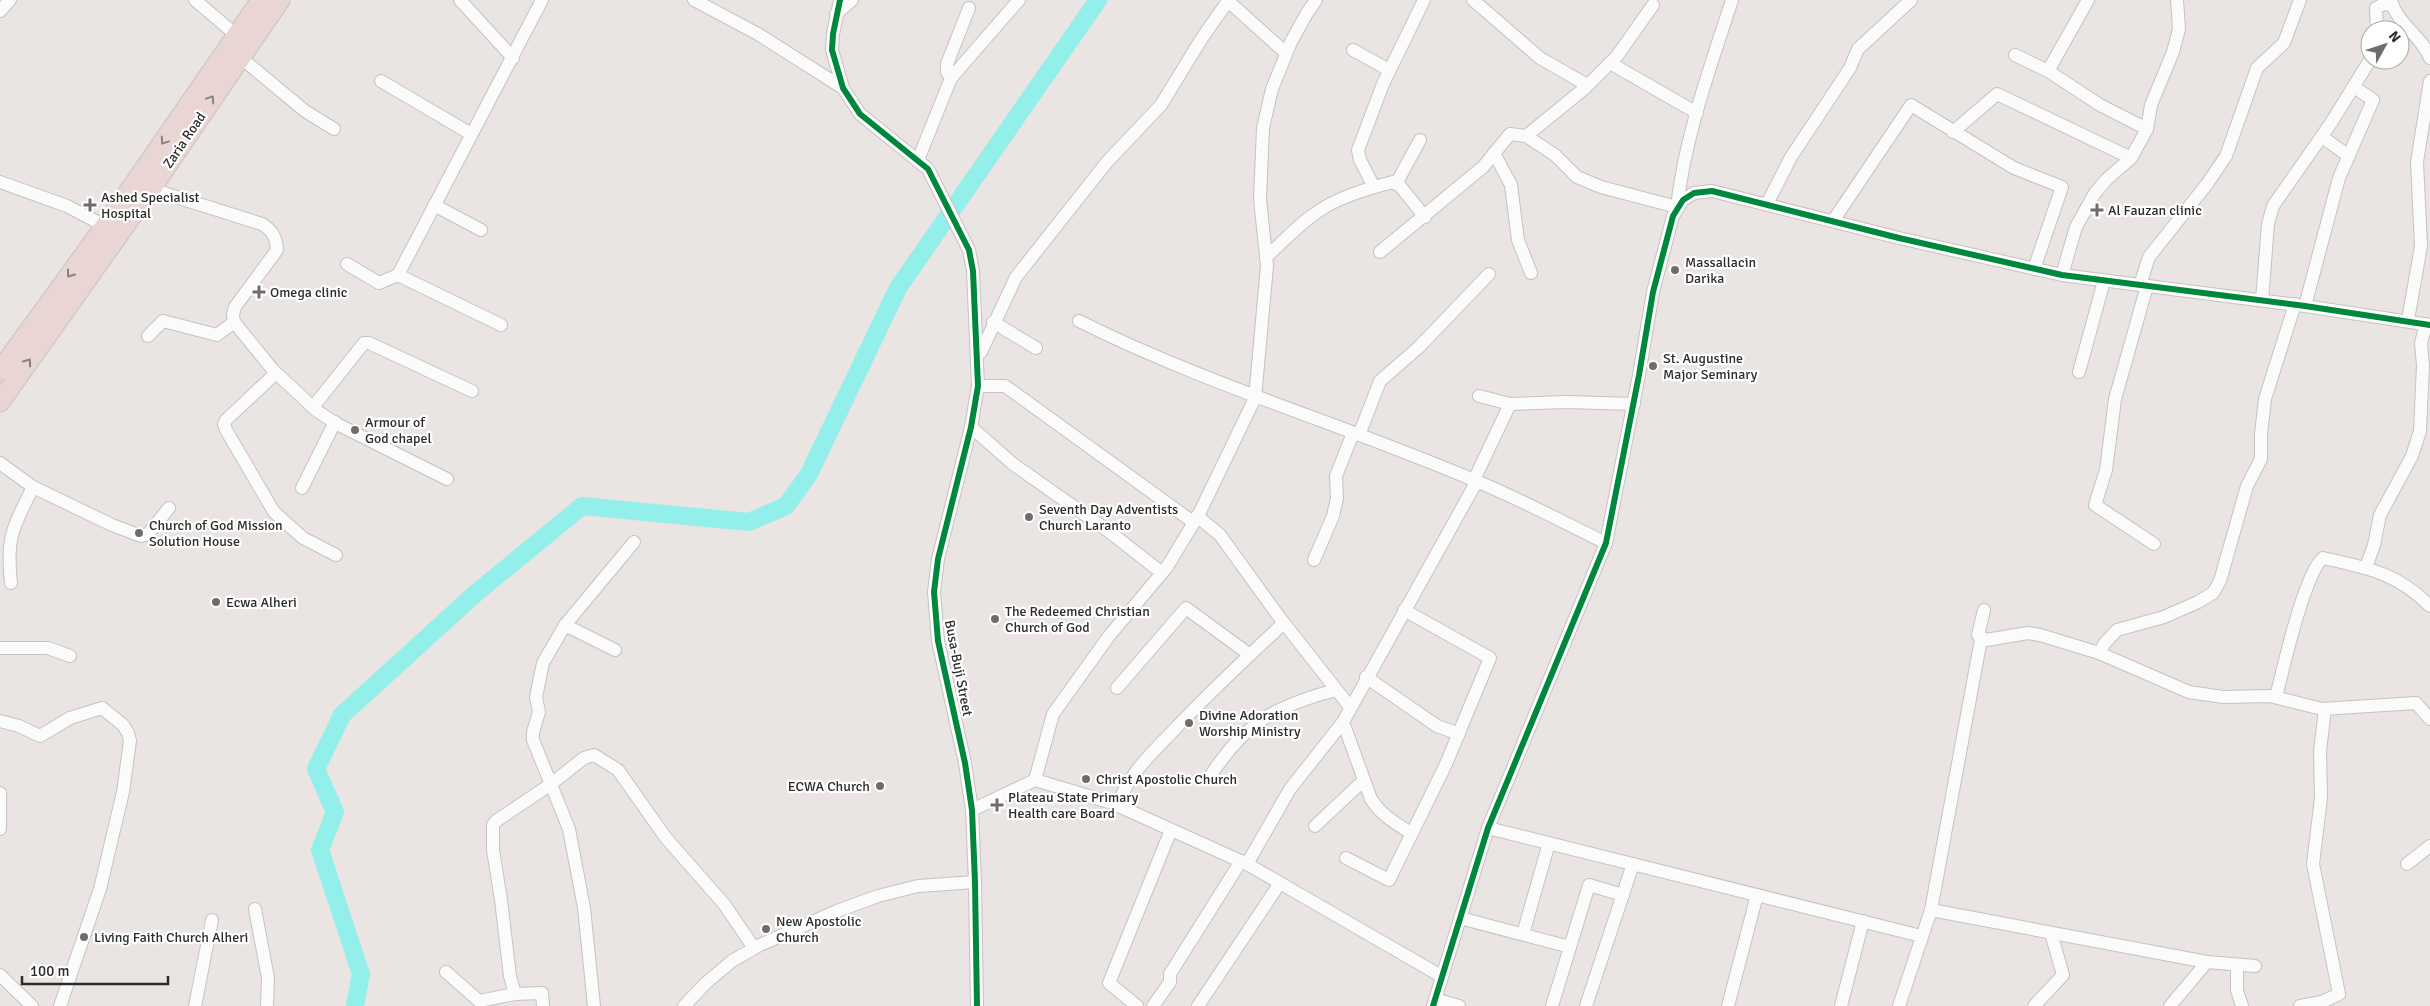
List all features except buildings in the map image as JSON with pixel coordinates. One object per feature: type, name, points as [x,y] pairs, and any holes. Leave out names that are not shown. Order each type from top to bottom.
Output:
[{"type":"highway","points":[[2,363],[105,226],[248,28],[261,0]]},
{"type":"highway","name":"Zaria Road","points":[[0,402],[151,189],[240,57],[248,28],[280,0]]},
{"type":"street","points":[[0,11],[10,0]]},
{"type":"street","points":[[195,0],[248,28]]},
{"type":"street","points":[[460,0],[513,58]]},
{"type":"street","points":[[347,264],[379,283],[398,275],[542,0]]},
{"type":"street","points":[[694,0],[758,34],[843,88]]},
{"type":"street","points":[[840,0],[836,14],[832,50],[843,88]]},
{"type":"street","points":[[836,14],[852,0]]},
{"type":"street","points":[[918,160],[951,78],[1019,0]]},
{"type":"street","points":[[979,356],[993,322],[1016,277],[1107,162],[1161,105],[1228,0],[1286,53]]},
{"type":"street","points":[[1035,780],[1054,714],[1109,636],[1162,573],[1195,519],[1255,398],[1266,258],[1260,200],[1263,128],[1272,89],[1286,53],[1306,13],[1316,0]]},
{"type":"street","points":[[1374,187],[1360,160],[1358,150],[1389,70],[1424,0]]},
{"type":"street","points":[[1473,0],[1540,58],[1588,85]]},
{"type":"street","points":[[1459,1006],[1434,1003],[1441,976],[1488,828],[1606,543],[1634,404],[1653,292],[1677,207],[1682,170],[1705,80],[1732,0]]},
{"type":"street","points":[[1766,204],[1791,157],[1850,68],[1858,49],[1912,0]]},
{"type":"street","points":[[2048,71],[2088,0]]},
{"type":"street","points":[[2062,275],[2076,227],[2095,193],[2107,179],[2132,158],[2147,129],[2151,105],[2173,52],[2179,30],[2177,0]]},
{"type":"street","points":[[2154,544],[2095,505],[2106,470],[2115,399],[2150,257],[2207,184],[2226,156],[2257,68],[2284,42],[2300,0]]},
{"type":"street","points":[[2377,20],[2376,8],[2392,3],[2407,26],[2425,45],[2430,58]]},
{"type":"street","points":[[1526,136],[1588,85],[1610,63],[1653,5]]},
{"type":"street","points":[[951,78],[947,72],[947,64],[969,8]]},
{"type":"street","points":[[1353,50],[1389,70]]},
{"type":"street","points":[[2015,55],[2048,71],[2100,105],[2147,129]]},
{"type":"street","points":[[240,57],[305,111],[334,128]]},
{"type":"street","points":[[1610,63],[1697,113]]},
{"type":"street","points":[[2262,300],[2268,224],[2273,206],[2322,137],[2364,70]]},
{"type":"street","points":[[381,81],[471,134]]},
{"type":"street","points":[[2408,320],[2421,246],[2417,162],[2430,81]]},
{"type":"street","points":[[2100,653],[2105,643],[2117,630],[2164,617],[2198,602],[2213,593],[2220,581],[2247,486],[2261,459],[2261,434],[2265,399],[2300,305],[2339,178],[2373,100],[2354,87]]},
{"type":"street","name":"Busa-Buji Street","points":[[843,88],[860,114],[928,169],[969,250],[976,292],[979,356],[978,386],[971,427],[935,574],[934,592],[938,641],[965,763],[972,810],[976,882],[977,1006]]},
{"type":"street","points":[[1953,132],[1997,94],[2132,158]]},
{"type":"street","points":[[1833,221],[1911,105],[2014,168],[2062,187],[2034,269]]},
{"type":"street","points":[[1380,252],[1425,217],[1483,167],[1510,134],[1526,136],[1555,156],[1576,177],[1601,187],[1677,207]]},
{"type":"street","points":[[2322,137],[2348,156]]},
{"type":"street","points":[[1396,184],[1420,140]]},
{"type":"street","points":[[1494,153],[1511,185],[1518,240],[1531,272]]},
{"type":"street","points":[[0,182],[67,206],[105,226]]},
{"type":"street","points":[[1266,258],[1320,210],[1374,187],[1393,182],[1425,217]]},
{"type":"street","points":[[151,189],[262,224],[269,229],[276,238],[277,250],[235,307],[233,314],[234,322],[276,374],[312,408],[334,422],[447,479]]},
{"type":"street","points":[[1677,207],[1683,200],[1694,193],[1712,191],[2062,275],[2300,305],[2428,324],[2421,343],[2423,365],[2420,431],[2412,456],[2380,515],[2366,567]]},
{"type":"street","points":[[434,205],[481,230]]},
{"type":"street","points":[[1314,560],[1333,516],[1337,498],[1336,476],[1380,381],[1419,347],[1489,274]]},
{"type":"street","points":[[398,275],[501,325]]},
{"type":"street","points":[[2079,372],[2104,281]]},
{"type":"street","points":[[148,336],[162,321],[217,335],[234,322]]},
{"type":"street","points":[[1080,321],[1125,344],[1208,376],[1255,398],[1356,434],[1476,481],[1606,543]]},
{"type":"street","points":[[993,322],[1036,348]]},
{"type":"street","points":[[312,408],[364,343],[369,343],[472,391]]},
{"type":"street","points":[[276,374],[226,420],[226,430],[274,512],[303,538],[336,555]]},
{"type":"street","points":[[978,386],[1005,386],[1220,535],[1284,624],[1350,707]]},
{"type":"street","points":[[1479,396],[1510,404],[1565,402],[1634,404]]},
{"type":"street","points":[[1153,1006],[1170,982],[1170,974],[1290,790],[1342,722],[1476,481],[1510,404]]},
{"type":"street","points":[[302,488],[334,422]]},
{"type":"street","points":[[971,427],[1013,464],[1111,533],[1162,573]]},
{"type":"street","points":[[0,463],[33,487],[112,525],[141,536],[148,534],[168,508]]},
{"type":"street","points":[[11,583],[8,543],[13,528],[33,487]]},
{"type":"street","points":[[594,1006],[584,908],[571,836],[533,740],[533,732],[539,712],[536,697],[543,664],[565,625],[634,542]]},
{"type":"street","points":[[2276,697],[2309,580],[2319,561],[2323,558],[2366,567],[2412,589],[2430,606]]},
{"type":"street","points":[[1117,688],[1186,608],[1250,655]]},
{"type":"street","points":[[1346,858],[1389,880],[1460,734],[1490,658],[1404,610]]},
{"type":"street","points":[[1900,1006],[1921,936],[1931,910],[1981,639],[1978,636],[1984,610]]},
{"type":"street","points":[[1118,806],[1121,795],[1137,770],[1190,713],[1284,624]]},
{"type":"street","points":[[565,625],[615,650]]},
{"type":"street","points":[[1981,639],[1986,640],[2028,634],[2040,635],[2100,653],[2189,692],[2223,697],[2276,697],[2325,709],[2416,703],[2430,719]]},
{"type":"street","points":[[0,648],[48,648],[70,656]]},
{"type":"street","points":[[1366,677],[1437,726],[1460,734]]},
{"type":"street","points":[[1209,778],[1240,736],[1257,723],[1301,700],[1336,690]]},
{"type":"street","points":[[0,721],[19,726],[40,736],[78,715],[102,708],[123,725],[130,741],[123,792],[100,889],[60,1006]]},
{"type":"street","points":[[2300,1006],[2322,1002],[2339,994],[2313,864],[2321,798],[2320,751],[2325,709]]},
{"type":"street","points":[[1342,722],[1364,780],[1378,810],[1411,833]]},
{"type":"street","points":[[515,994],[510,976],[493,850],[493,825],[584,758],[594,755],[613,766],[666,838],[724,904],[754,948]]},
{"type":"street","points":[[972,810],[1035,780],[1118,806],[1244,862],[1441,976]]},
{"type":"street","points":[[1315,826],[1364,780]]},
{"type":"street","points":[[0,793],[0,829]]},
{"type":"street","points":[[1488,828],[1921,936]]},
{"type":"street","points":[[1137,1006],[1109,983],[1171,830]]},
{"type":"street","points":[[1523,934],[1549,843]]},
{"type":"street","points":[[2407,864],[2430,846]]},
{"type":"street","points":[[1586,1006],[1633,864]]},
{"type":"street","points":[[684,1006],[718,972],[754,948],[837,911],[878,896],[935,884],[976,882]]},
{"type":"street","points":[[1198,1006],[1280,883]]},
{"type":"street","points":[[1552,1006],[1589,885],[1624,895]]},
{"type":"street","points":[[1728,1006],[1757,895]]},
{"type":"street","points":[[255,909],[268,978],[267,1006]]},
{"type":"street","points":[[1931,910],[2207,962],[2255,966]]},
{"type":"street","points":[[1460,918],[1570,946]]},
{"type":"street","points":[[195,1006],[212,920]]},
{"type":"street","points":[[1841,1006],[1863,921]]},
{"type":"street","points":[[2034,1006],[2063,975],[2051,933]]},
{"type":"street","points":[[2170,1006],[2207,962]]},
{"type":"street","points":[[2237,965],[2237,990],[2242,1006]]},
{"type":"street","points":[[446,972],[479,1001],[515,994],[542,993],[543,1006]]},
{"type":"street","points":[[0,975],[32,1006]]},
{"type":"waterway","points":[[355,1006],[361,974],[320,850],[335,812],[316,769],[342,715],[476,593],[582,506],[749,522],[786,506],[809,474],[898,288],[1098,0]]},
{"type":"cycle path","points":[[840,0],[833,34],[832,50],[843,88],[860,114],[928,169],[969,250],[973,271],[978,386],[971,427],[938,559],[934,592],[938,641],[965,763],[972,810],[977,1006]]},
{"type":"cycle path","points":[[1433,1006],[1488,828],[1606,543],[1639,375],[1653,292],[1673,216],[1683,200],[1694,193],[1712,191],[1899,238],[2062,275],[2305,306],[2430,325]]},
{"type":"place","name":"Ashed Specialist Hospital","points":[[90,205]]},
{"type":"place","name":"Al Fauzan clinic","points":[[2097,210]]},
{"type":"place","name":"Massallacin Darika","points":[[1675,270]]},
{"type":"place","name":"Omega clinic","points":[[259,292]]},
{"type":"place","name":"St. Augustine Major Seminary","points":[[1653,366]]},
{"type":"place","name":"Armour of God chapel","points":[[355,430]]},
{"type":"place","name":"Seventh Day Adventists Church Laranto","points":[[1029,517]]},
{"type":"place","name":"Church of God Mission Solution House","points":[[139,533]]},
{"type":"place","name":"Ecwa Alheri","points":[[216,602]]},
{"type":"place","name":"The Redeemed Christian Church of God","points":[[995,619]]},
{"type":"place","name":"Divine Adoration Worship Ministry","points":[[1189,723]]},
{"type":"place","name":"Christ Apostolic Church","points":[[1086,779]]},
{"type":"place","name":"ECWA Church","points":[[880,786]]},
{"type":"place","name":"Plateau State Primary Health care Board","points":[[997,805]]},
{"type":"place","name":"New Apostolic Church","points":[[766,929]]},
{"type":"place","name":"Living Faith Church Alheri","points":[[84,937]]}]
